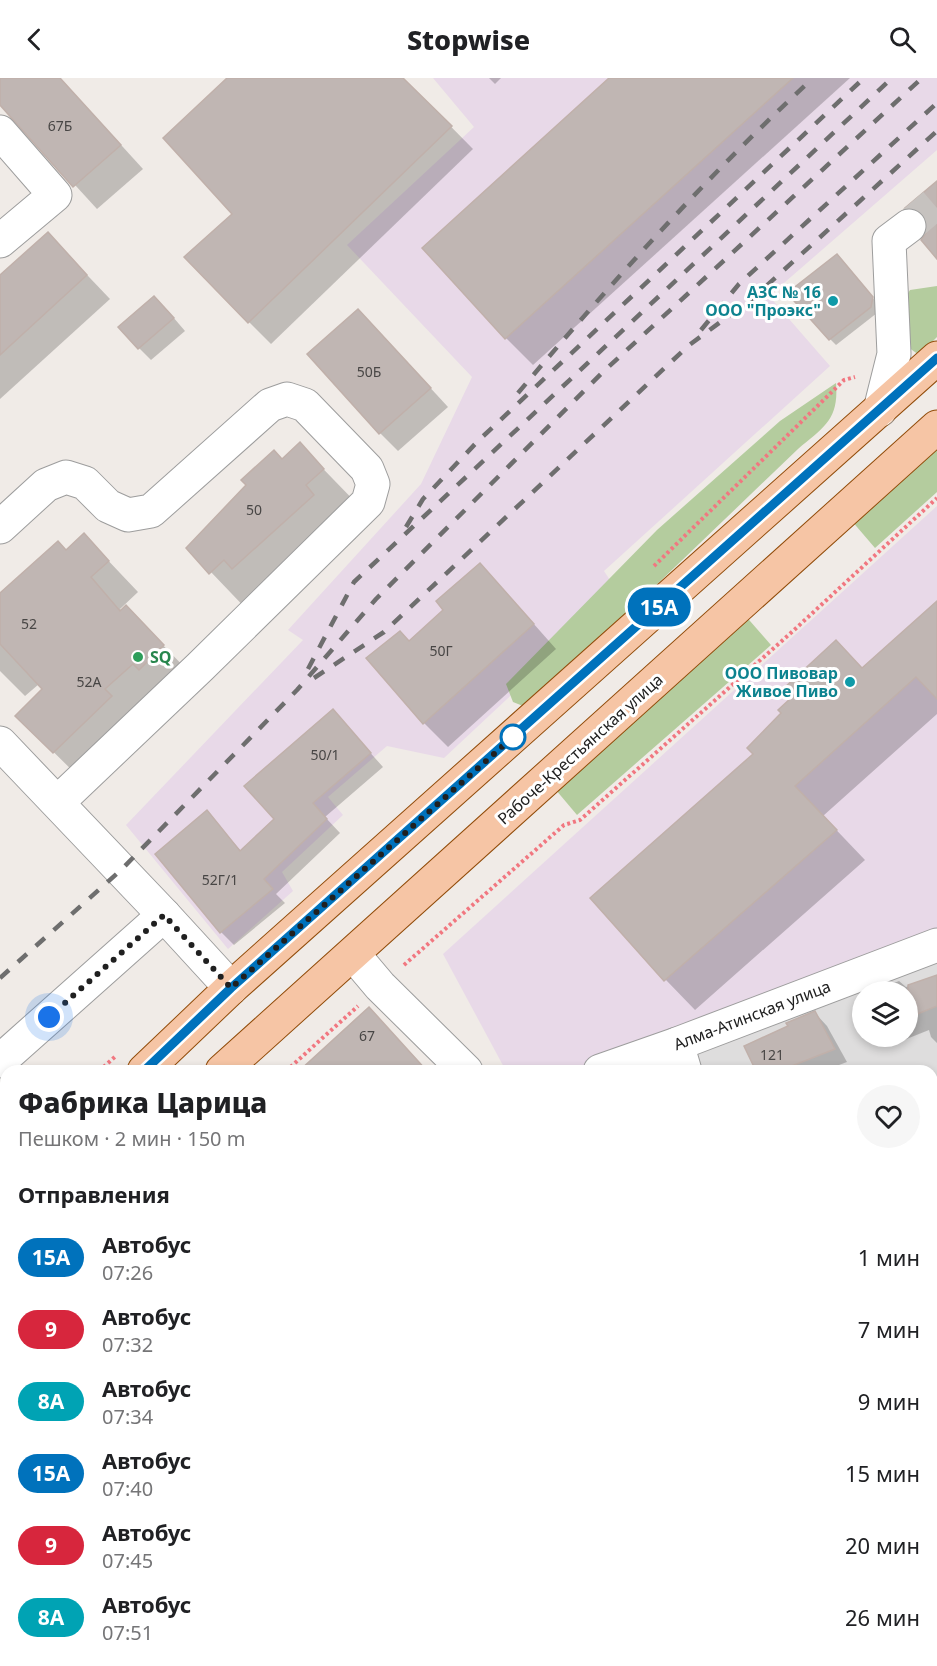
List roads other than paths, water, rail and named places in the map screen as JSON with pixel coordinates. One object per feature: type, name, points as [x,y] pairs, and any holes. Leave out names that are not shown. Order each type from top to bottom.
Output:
[{"type":"main road","points":[[150,1065],[231,988],[937,358]]},
{"type":"main road","name":"Рабоче-Крестьянская улица","points":[[229,1065],[937,427]]},
{"type":"street","points":[[0,132],[55,195],[0,242]]},
{"type":"street","points":[[880,410],[894,354],[889,241],[909,226]]},
{"type":"street","points":[[0,527],[46,485],[66,477],[85,483],[108,506],[128,515],[151,511],[270,405],[287,399],[305,405],[367,469],[372,483],[368,502],[58,802]]},
{"type":"street","points":[[2,748],[58,802],[231,988]]},
{"type":"street","points":[[0,1062],[164,915]]},
{"type":"street","name":"Алма-Атинская улица","points":[[637,1065],[681,1058],[937,945]]},
{"type":"street","points":[[353,954],[452,1065]]},
{"type":"tunnel","points":[[909,226],[937,202]]},
{"type":"railway","points":[[518,393],[661,231],[735,153],[813,78]]},
{"type":"railway","points":[[406,527],[423,499],[478,441],[864,78]]},
{"type":"railway","points":[[308,669],[354,582],[892,78]]},
{"type":"railway","points":[[0,978],[121,870],[297,690],[376,599],[603,372],[922,78]]},
{"type":"railway","points":[[701,330],[739,284],[937,103]]},
{"type":"railway","points":[[314,678],[384,632],[688,346],[753,298],[937,131]]},
{"type":"place","name":"АЗС № 16 ООО \"Проэкс\"","points":[[833,301]]},
{"type":"place","name":"SQ","points":[[138,657]]},
{"type":"place","name":"ООО Пивовар Живое Пиво","points":[[850,682]]}]
